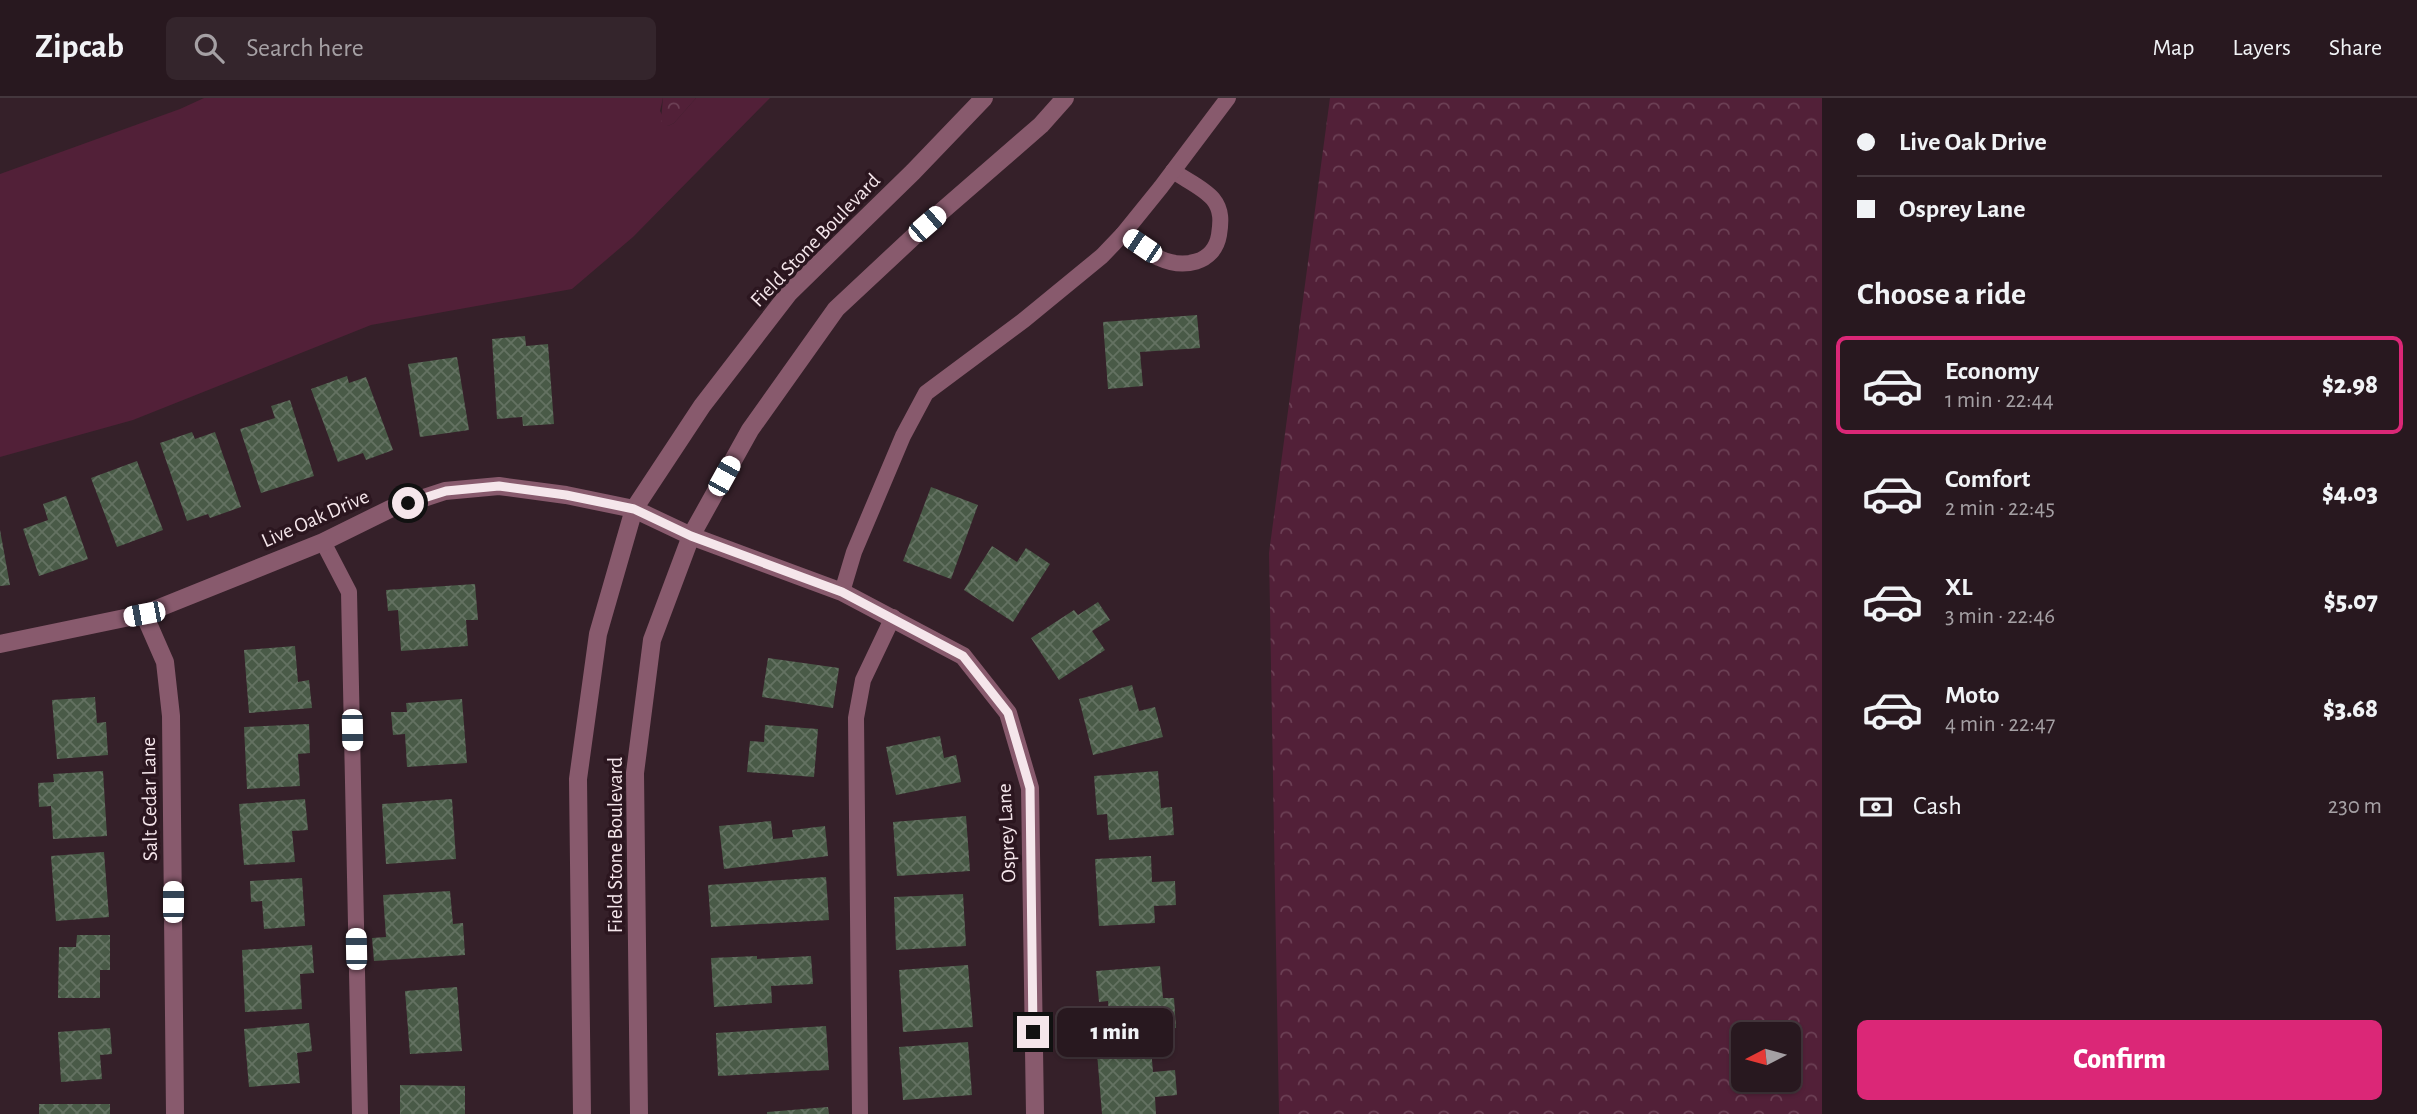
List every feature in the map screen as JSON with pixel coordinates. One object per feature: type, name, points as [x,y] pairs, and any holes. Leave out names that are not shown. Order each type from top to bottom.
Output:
[{"type":"street","name":"Field Stone Boulevard","points":[[582,1114],[578,779],[598,634],[634,509],[702,406],[789,293],[913,172],[984,98]]},
{"type":"street","name":"Field Stone Boulevard","points":[[639,1114],[635,773],[652,640],[691,536],[750,430],[836,309],[927,224],[1041,125],[1065,98]]},
{"type":"street","name":"Live Oak Drive","points":[[0,644],[144,614],[323,542],[390,509],[446,491],[499,486],[566,495],[634,509],[691,536]]},
{"type":"street","name":"Osprey Lane","points":[[691,536],[842,592],[963,656],[1008,713],[1030,788],[1035,1114]]},
{"type":"street","name":"Salt Cedar Lane","points":[[144,614],[165,662],[171,716],[175,1114]]},
{"type":"lane","points":[[842,592],[854,552],[886,475],[907,426],[926,393],[1024,320],[1102,256],[1174,171],[1228,98]]},
{"type":"lane","points":[[1123,234],[1160,259],[1196,263],[1210,256],[1218,241],[1221,225],[1219,209],[1212,197],[1174,171]]},
{"type":"lane","points":[[323,542],[349,592],[360,1114]]},
{"type":"lane","points":[[860,1114],[856,718],[863,680],[893,617]]},
{"type":"green space","points":[[204,98],[663,98],[660,111],[668,126],[674,123],[696,98],[770,98],[633,237],[572,289],[371,325],[133,420],[0,457],[0,174]]},
{"type":"green space","points":[[663,98],[696,98],[674,123],[668,126],[661,121]]},
{"type":"green space","points":[[1330,98],[1822,98],[1822,1114],[1279,1114],[1269,553]]},
{"type":"building","points":[[1197,315],[1200,348],[1140,352],[1143,386],[1108,389],[1103,322]]},
{"type":"building","points":[[525,336],[526,346],[548,344],[554,424],[523,426],[522,417],[497,419],[492,339]]},
{"type":"building","points":[[457,357],[469,430],[420,437],[408,364]]},
{"type":"building","points":[[347,376],[349,383],[366,377],[393,450],[366,460],[363,453],[338,462],[311,389]]},
{"type":"building","points":[[290,400],[314,476],[261,493],[240,429],[275,418],[271,406]]},
{"type":"building","points":[[192,432],[195,439],[215,432],[241,507],[210,518],[208,514],[187,521],[160,443]]},
{"type":"building","points":[[137,461],[163,530],[117,547],[91,478]]},
{"type":"building","points":[[931,487],[978,505],[951,579],[903,561]]},
{"type":"building","points":[[66,496],[88,559],[39,576],[23,529],[48,520],[43,504]]},
{"type":"building","points":[[0,530],[10,585],[0,586]]},
{"type":"building","points":[[992,546],[1017,562],[1026,548],[1050,564],[1013,622],[964,590]]},
{"type":"building","points":[[475,584],[478,620],[466,620],[468,646],[401,651],[398,610],[388,611],[386,590]]},
{"type":"building","points":[[1098,602],[1110,620],[1092,631],[1105,650],[1059,680],[1031,638],[1074,610],[1078,615]]},
{"type":"building","points":[[295,646],[298,682],[309,680],[312,708],[249,713],[244,650]]},
{"type":"building","points":[[768,658],[839,668],[833,708],[762,697]]},
{"type":"building","points":[[1132,685],[1139,711],[1155,707],[1163,737],[1093,755],[1079,699]]},
{"type":"building","points":[[95,697],[97,723],[106,722],[108,755],[57,759],[52,700]]},
{"type":"building","points":[[462,699],[467,763],[407,767],[405,734],[393,735],[391,712],[407,712],[406,703]]},
{"type":"building","points":[[309,724],[310,753],[298,754],[300,786],[247,789],[244,727]]},
{"type":"building","points":[[765,725],[818,729],[814,777],[747,772],[750,741],[764,742]]},
{"type":"building","points":[[940,736],[944,758],[956,755],[961,782],[896,795],[886,747]]},
{"type":"building","points":[[103,771],[107,836],[53,839],[51,806],[39,807],[38,783],[54,782],[53,774]]},
{"type":"building","points":[[1158,771],[1161,808],[1172,807],[1174,835],[1109,840],[1107,814],[1097,815],[1094,776]]},
{"type":"building","points":[[305,799],[308,830],[292,831],[295,862],[244,865],[239,804]]},
{"type":"building","points":[[452,799],[456,859],[386,864],[382,804]]},
{"type":"building","points":[[966,816],[970,871],[897,876],[893,822]]},
{"type":"building","points":[[771,821],[773,839],[793,837],[792,830],[825,826],[828,856],[724,869],[719,826]]},
{"type":"building","points":[[104,852],[109,917],[56,921],[51,856]]},
{"type":"building","points":[[1151,856],[1152,882],[1175,881],[1176,905],[1154,906],[1155,923],[1099,926],[1095,859]]},
{"type":"building","points":[[826,877],[829,920],[711,927],[708,885]]},
{"type":"building","points":[[302,878],[305,926],[264,929],[262,901],[251,902],[250,881]]},
{"type":"building","points":[[450,891],[453,924],[463,923],[465,955],[374,961],[372,938],[386,937],[383,895]]},
{"type":"building","points":[[963,894],[966,946],[896,950],[894,897]]},
{"type":"building","points":[[77,935],[110,935],[110,970],[100,970],[100,998],[58,998],[59,947],[76,947]]},
{"type":"building","points":[[312,945],[314,973],[300,974],[302,1009],[245,1012],[242,950]]},
{"type":"building","points":[[757,956],[757,959],[811,956],[813,984],[771,986],[772,1003],[714,1007],[711,958]]},
{"type":"building","points":[[968,965],[973,1027],[903,1032],[899,970]]},
{"type":"building","points":[[1160,966],[1163,998],[1174,998],[1176,1028],[1110,1033],[1108,1001],[1099,1002],[1096,971]]},
{"type":"building","points":[[457,987],[462,1051],[410,1054],[405,991]]},
{"type":"building","points":[[309,1023],[312,1051],[297,1053],[300,1083],[249,1087],[244,1029]]},
{"type":"building","points":[[826,1026],[829,1070],[718,1076],[716,1033]]},
{"type":"building","points":[[110,1028],[112,1054],[100,1055],[102,1079],[61,1082],[58,1032]]},
{"type":"building","points":[[968,1042],[972,1095],[903,1100],[899,1047]]},
{"type":"building","points":[[1151,1048],[1153,1072],[1175,1070],[1177,1095],[1155,1097],[1156,1114],[1102,1114],[1097,1053]]},
{"type":"building","points":[[400,1085],[465,1086],[465,1114],[400,1114]]},
{"type":"building","points":[[39,1104],[110,1104],[110,1114],[39,1114]]},
{"type":"building","points":[[828,1107],[829,1114],[767,1114],[767,1112]]},
{"type":"route","points":[[408,503],[446,491],[499,486],[566,495],[634,509],[691,536],[842,592],[963,656],[1008,713],[1030,788],[1033,1032]]}]
